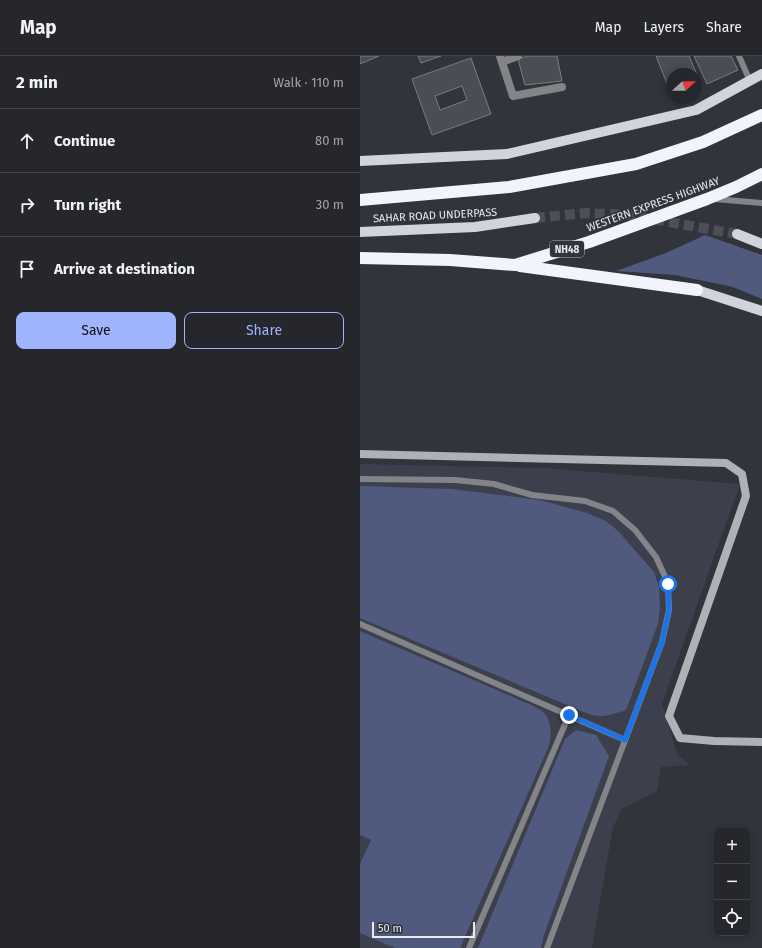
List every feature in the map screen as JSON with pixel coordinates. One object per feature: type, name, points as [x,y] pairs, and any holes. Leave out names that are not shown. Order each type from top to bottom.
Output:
[{"type":"highway","points":[[360,200],[509,187],[636,164],[703,142],[762,115]]},
{"type":"highway","name":"WESTERN EXPRESS HIGHWAY","points":[[360,258],[450,260],[515,265],[589,242],[706,199],[736,187],[762,174]]},
{"type":"highway","points":[[515,265],[697,290]]},
{"type":"main road","points":[[360,161],[507,154],[696,110],[762,74]]},
{"type":"main road","name":"SAHAR ROAD UNDERPASS","points":[[360,232],[475,227],[535,218]]},
{"type":"main road","points":[[737,234],[762,244]]},
{"type":"main road","points":[[697,290],[762,311]]},
{"type":"street","points":[[516,56],[501,59],[513,96],[562,87]]},
{"type":"street","points":[[360,454],[726,463],[742,474],[746,496],[669,716],[680,738],[714,741],[762,742]]},
{"type":"lane","points":[[740,56],[750,81]]},
{"type":"lane","points":[[706,199],[762,203]]},
{"type":"lane","points":[[360,479],[455,480],[494,484],[532,495],[585,501],[613,511],[635,530],[656,557],[668,584],[669,610],[662,642],[547,948]]},
{"type":"lane","points":[[360,624],[625,740]]},
{"type":"lane","points":[[469,948],[569,715]]},
{"type":"shaded area","points":[[705,235],[762,255],[762,299],[733,287],[675,275],[616,271],[666,253]]},
{"type":"shaded area","points":[[360,464],[545,468],[740,484],[662,704],[677,754],[688,763],[688,765],[661,767],[657,791],[622,809],[613,827],[592,948],[360,948]]},
{"type":"shaded area","points":[[360,486],[452,489],[540,500],[587,513],[606,521],[618,531],[654,572],[659,587],[660,606],[658,624],[626,710],[611,715],[601,716],[586,713],[360,618]]},
{"type":"shaded area","points":[[360,631],[534,706],[545,714],[549,722],[551,735],[548,748],[460,948],[395,948],[360,933],[360,864],[371,840],[360,835]]},
{"type":"shaded area","points":[[576,730],[596,735],[609,756],[544,935],[541,948],[478,948],[565,739]]},
{"type":"building","points":[[360,56],[379,56],[360,64]]},
{"type":"building","points":[[418,56],[441,56],[421,63]]},
{"type":"building","points":[[528,56],[557,56],[562,81],[525,85],[518,59]]},
{"type":"building","points":[[656,56],[689,56],[694,68],[666,68],[666,81]]},
{"type":"building","points":[[694,56],[731,56],[738,70],[707,84],[702,73],[702,68],[700,68]]},
{"type":"building","points":[[471,58],[491,114],[432,135],[412,79]],"holes":[[[462,86],[467,100],[440,110],[435,96]]]},
{"type":"tunnel","points":[[535,218],[586,213],[629,215],[737,234]]},
{"type":"route","points":[[569,715],[625,740],[662,642],[669,610],[668,584]]}]
